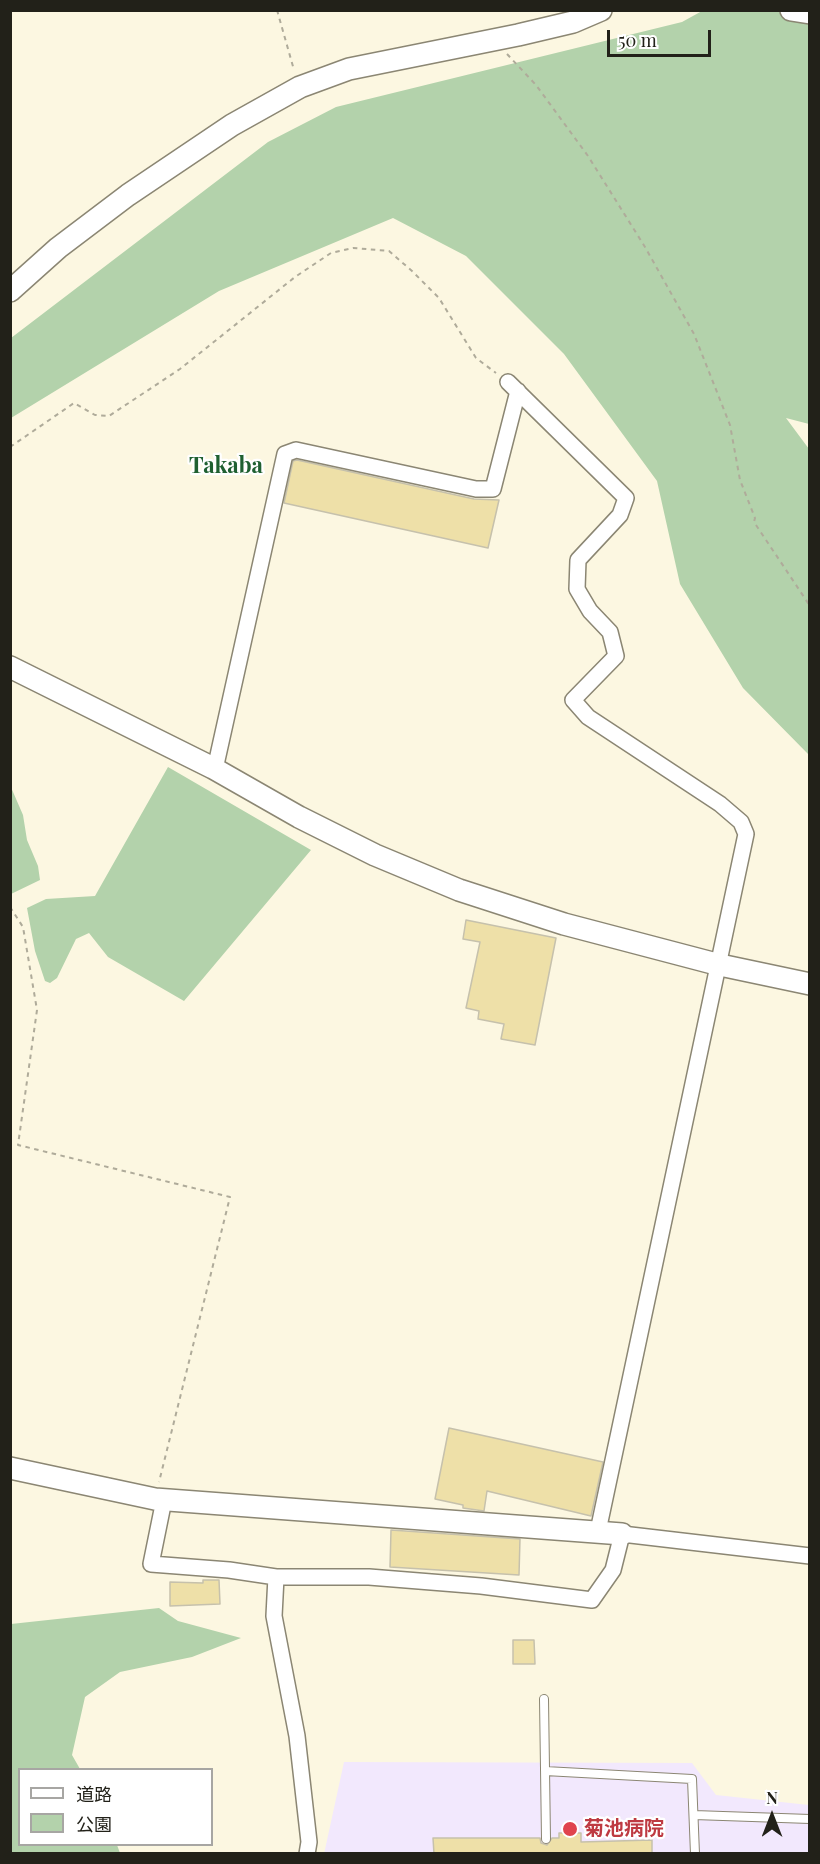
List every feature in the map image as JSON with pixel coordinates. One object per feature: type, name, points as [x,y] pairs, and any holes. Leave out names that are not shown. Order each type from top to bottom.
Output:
[{"type":"street","points":[[10,291],[58,248],[128,195],[232,125],[300,87],[349,69],[573,22],[601,10]]},
{"type":"street","points":[[791,10],[810,13]]},
{"type":"street","points":[[215,769],[285,454],[296,450],[476,489],[493,489],[513,387]]},
{"type":"street","points":[[513,387],[626,498],[620,515],[578,560],[578,590],[591,611],[610,632],[616,656],[573,700],[588,717],[720,804],[741,822],[746,834],[598,1531]]},
{"type":"street","points":[[10,667],[215,769],[299,817],[375,855],[459,890],[564,924],[720,965],[810,984]]},
{"type":"street","points":[[10,1468],[160,1500],[598,1531],[810,1557]]},
{"type":"street","points":[[160,1500],[151,1564],[229,1570],[276,1577],[369,1577],[481,1586],[592,1600],[613,1570],[622,1534]]},
{"type":"street","points":[[276,1577],[274,1616],[297,1736],[309,1842],[307,1854]]},
{"type":"lane","points":[[544,1699],[546,1839]]},
{"type":"lane","points":[[545,1771],[692,1779],[695,1854]]},
{"type":"lane","points":[[694,1815],[810,1819]]},
{"type":"path","points":[[277,10],[300,87]]},
{"type":"path","points":[[493,39],[536,85],[588,156],[645,247],[694,334],[730,425],[740,480],[755,519],[754,522],[810,606]]},
{"type":"path","points":[[10,447],[74,403],[94,415],[109,416],[180,369],[295,277],[331,254],[352,248],[389,251],[439,298],[476,358],[513,387]]},
{"type":"path","points":[[10,908],[22,927],[37,1010],[18,1145],[230,1197],[160,1500]]},
{"type":"shaded area","name":"菊池病院","points":[[344,1762],[692,1763],[716,1795],[809,1805],[809,1853],[324,1854]]},
{"type":"green space","points":[[702,11],[809,11],[809,424],[786,418],[809,449],[809,755],[743,688],[680,584],[657,481],[564,354],[466,256],[393,218],[219,291],[11,418],[11,338],[268,142],[336,107],[682,22]]},
{"type":"green space","points":[[168,767],[311,850],[184,1001],[108,957],[89,933],[76,939],[57,978],[50,983],[45,981],[35,951],[27,908],[46,899],[95,896]]},
{"type":"green space","points":[[10,785],[23,815],[27,840],[38,866],[40,880],[11,894]]},
{"type":"green space","points":[[159,1608],[178,1621],[241,1638],[192,1657],[120,1672],[85,1697],[72,1755],[79,1768],[18,1768],[18,1846],[117,1846],[120,1853],[11,1853],[11,1624]]},
{"type":"building","points":[[297,460],[474,499],[499,500],[488,548],[284,503],[293,461]]},
{"type":"building","points":[[466,920],[556,938],[535,1045],[501,1039],[504,1024],[478,1019],[479,1011],[466,1008],[480,942],[463,939]]},
{"type":"building","points":[[449,1428],[603,1462],[591,1516],[487,1491],[484,1511],[463,1508],[463,1505],[435,1499]]},
{"type":"building","points":[[391,1530],[520,1539],[519,1575],[390,1567]]},
{"type":"building","points":[[203,1580],[219,1580],[220,1604],[170,1606],[170,1582],[203,1583]]},
{"type":"building","points":[[513,1640],[534,1640],[535,1664],[513,1664]]},
{"type":"building","points":[[559,1833],[581,1833],[581,1842],[652,1840],[652,1854],[434,1854],[433,1838],[540,1838],[541,1843],[547,1845],[552,1838],[559,1838]]},
{"type":"place","name":"菊池病院","points":[[570,1829]]},
{"type":"district","name":"Takaba","points":[[226,466]]}]
